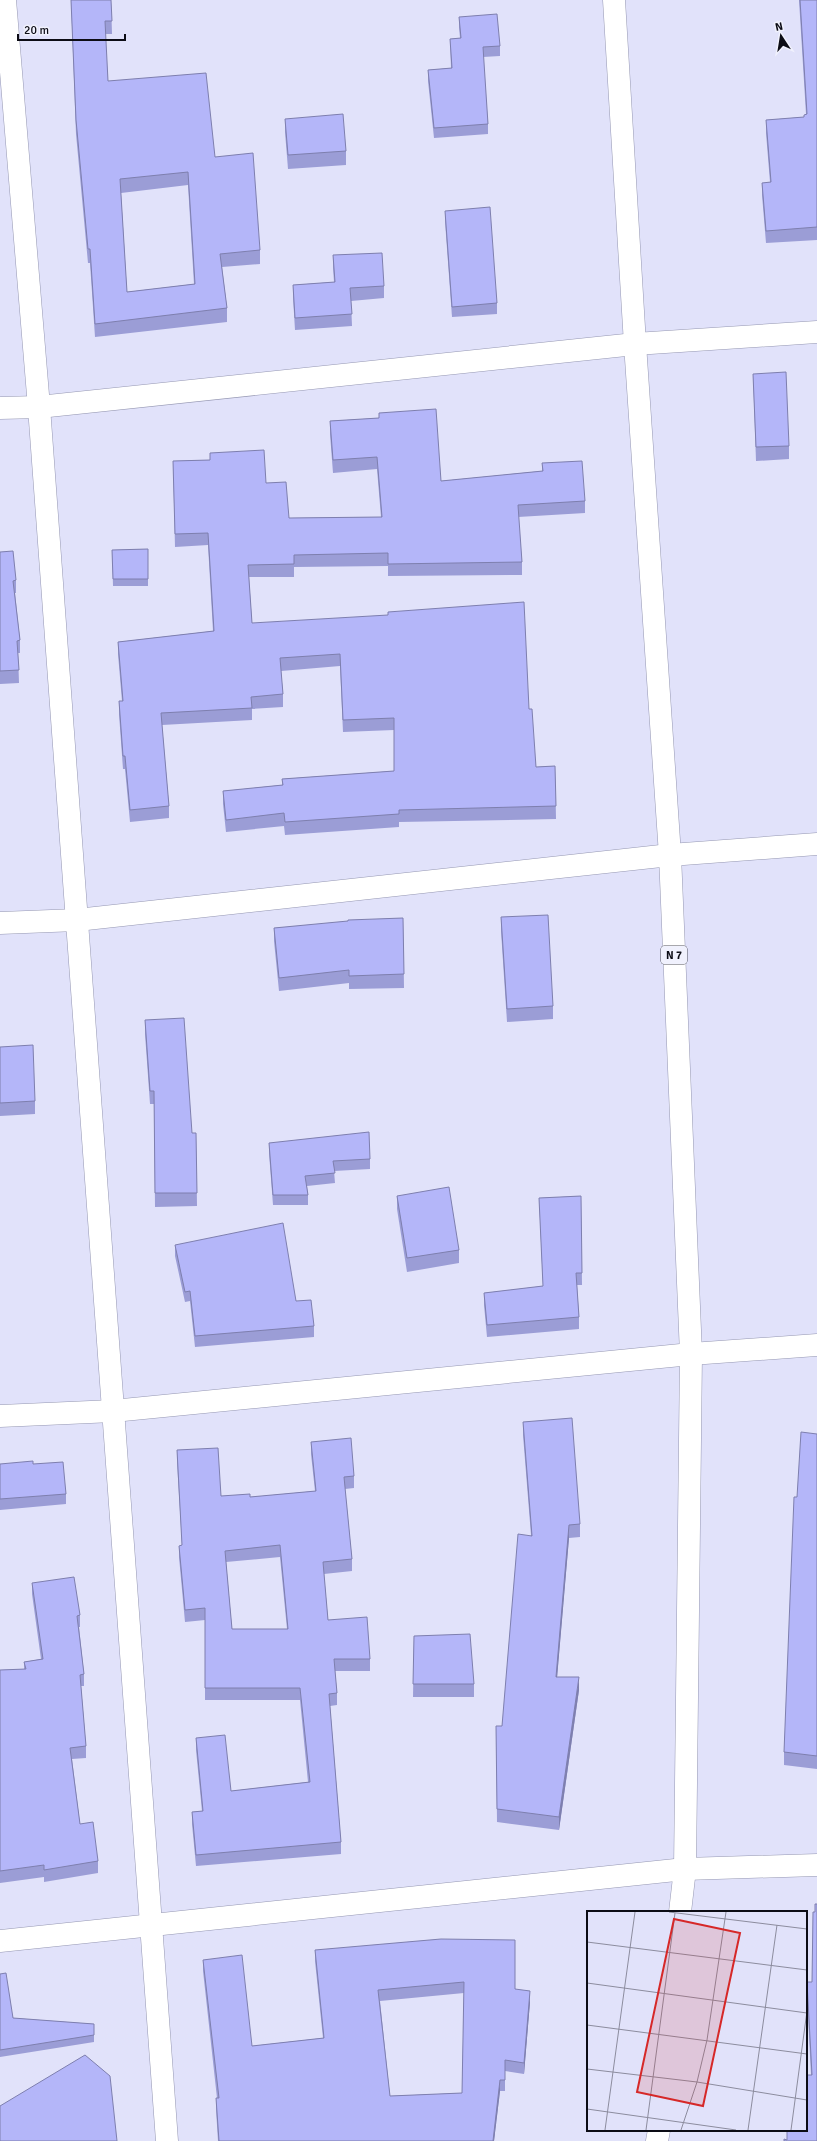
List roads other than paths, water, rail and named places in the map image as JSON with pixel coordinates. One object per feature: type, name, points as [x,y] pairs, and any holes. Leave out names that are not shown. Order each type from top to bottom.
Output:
[{"type":"main road","points":[[5,0],[39,407],[168,2141]]},
{"type":"main road","name":"N 7","points":[[614,0],[635,344],[670,855],[691,1354],[685,1869],[680,1911]]},
{"type":"main road","points":[[0,408],[39,407],[635,344],[817,332]]},
{"type":"main road","points":[[0,923],[77,920],[670,855],[817,844]]},
{"type":"main road","points":[[0,1416],[113,1411],[691,1354],[817,1345]]},
{"type":"main road","points":[[0,1941],[685,1869],[817,1865]]},
{"type":"main road","points":[[657,2141],[658,2131]]}]
